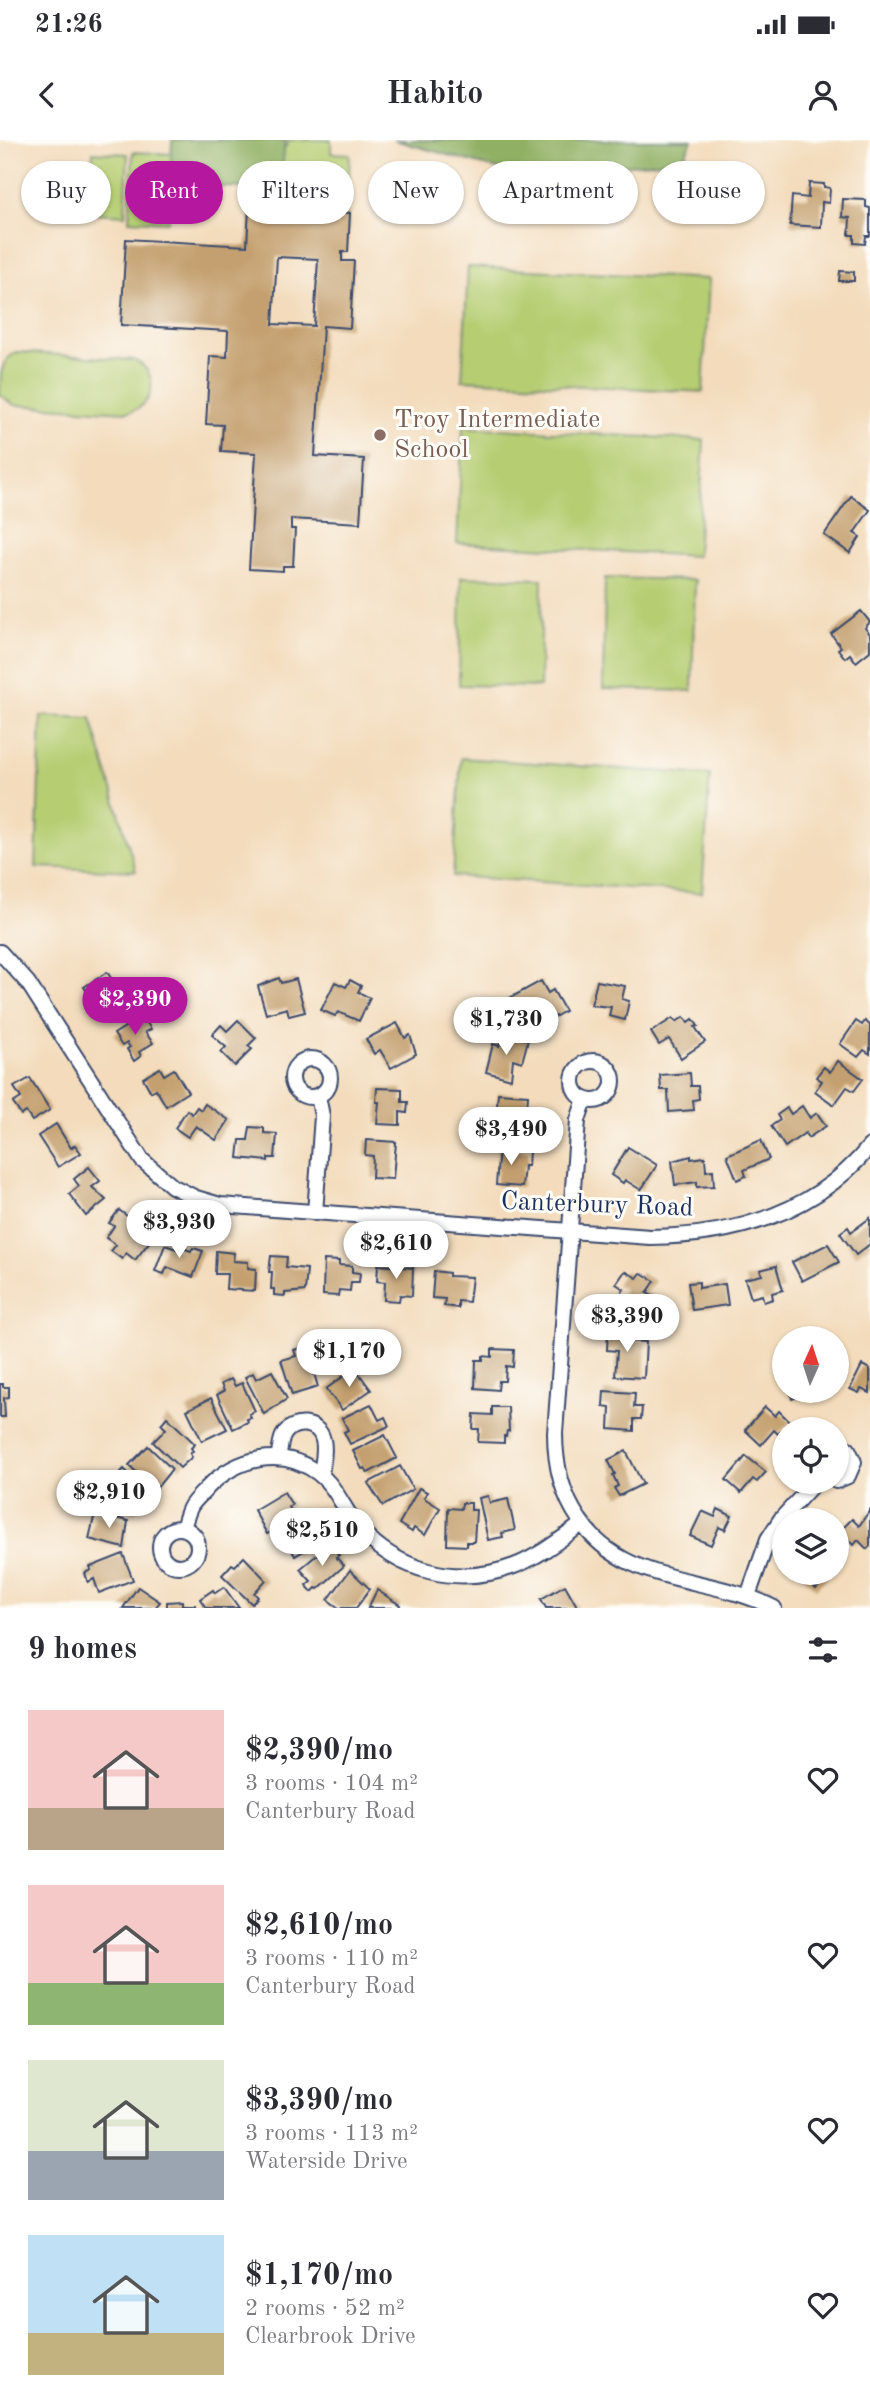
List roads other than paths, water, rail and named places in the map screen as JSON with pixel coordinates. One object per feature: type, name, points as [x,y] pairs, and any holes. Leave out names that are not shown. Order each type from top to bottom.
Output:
[{"type":"street","name":"Canterbury Road","points":[[0,952],[28,983],[142,1160],[155,1173],[184,1193],[220,1205],[650,1237],[689,1236],[740,1227],[800,1204],[832,1182],[870,1146]]},
{"type":"street","points":[[315,1213],[322,1116],[318,1096]]},
{"type":"street","points":[[585,1099],[578,1119],[555,1447],[564,1492],[582,1524],[604,1548],[634,1566],[748,1596],[774,1608]]},
{"type":"street","points":[[278,1458],[283,1437],[288,1429],[297,1424],[307,1424],[315,1428],[323,1440],[321,1475]]},
{"type":"street","points":[[849,1451],[854,1462],[849,1474]]},
{"type":"street","points":[[183,1528],[190,1506],[221,1475],[244,1462],[278,1458],[302,1464],[321,1475],[330,1484],[358,1527],[378,1547],[403,1563],[430,1573],[469,1576],[488,1574],[516,1565],[582,1524]]},
{"type":"street","points":[[748,1596],[768,1539],[781,1519],[804,1494]]},
{"type":"place","name":"Troy Intermediate School","points":[[380,435]]}]
